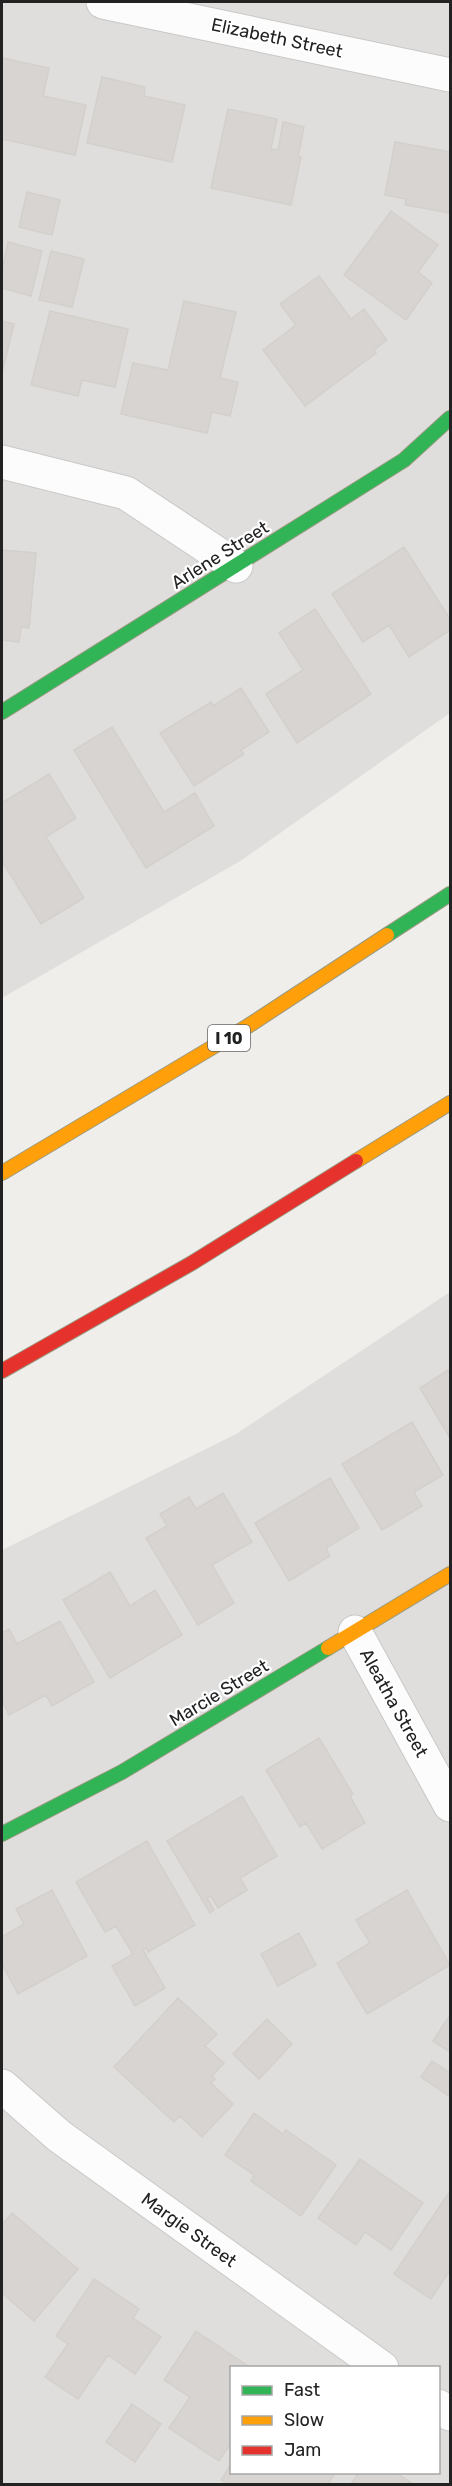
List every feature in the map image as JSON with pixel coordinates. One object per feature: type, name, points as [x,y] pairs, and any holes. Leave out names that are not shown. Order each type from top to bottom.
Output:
[{"type":"main road","name":"Arlene Street","points":[[2,712],[404,460],[450,418]]},
{"type":"main road","name":"I 10","points":[[2,1173],[248,1026],[450,894]]},
{"type":"main road","points":[[2,1371],[192,1263],[450,1103]]},
{"type":"main road","name":"Marcie Street","points":[[2,1834],[122,1772],[450,1574]]},
{"type":"street","name":"Elizabeth Street","points":[[103,2],[450,75]]},
{"type":"street","points":[[2,462],[126,493],[236,566]]},
{"type":"street","name":"Aleatha Street","points":[[355,1632],[450,1805]]},
{"type":"street","name":"Margie Street","points":[[2,2085],[59,2136],[381,2366]]},
{"type":"shaded area","points":[[2,2],[450,2],[450,713],[242,860],[2,998]]},
{"type":"shaded area","points":[[450,1292],[450,2484],[2,2484],[2,1550],[236,1434]]},
{"type":"building","points":[[2,58],[49,68],[43,96],[86,105],[75,155],[2,139]]},
{"type":"building","points":[[102,77],[145,87],[144,96],[185,105],[172,162],[87,143]]},
{"type":"building","points":[[228,109],[277,119],[271,149],[278,150],[283,122],[304,127],[298,157],[301,157],[291,205],[211,188]]},
{"type":"building","points":[[395,142],[450,152],[450,213],[405,205],[406,199],[385,195]]},
{"type":"building","points":[[27,192],[60,200],[52,235],[19,227]]},
{"type":"building","points":[[391,211],[438,245],[418,272],[432,283],[406,320],[344,275]]},
{"type":"building","points":[[8,242],[42,251],[31,296],[2,288],[2,271]]},
{"type":"building","points":[[51,251],[84,259],[72,307],[39,300]]},
{"type":"building","points":[[319,276],[351,319],[364,309],[387,340],[374,350],[376,353],[305,406],[263,350],[296,325],[280,304]]},
{"type":"building","points":[[184,301],[236,312],[220,378],[238,382],[230,416],[212,412],[207,433],[121,414],[133,363],[168,370]]},
{"type":"building","points":[[50,311],[128,329],[115,387],[82,380],[78,396],[31,385]]},
{"type":"building","points":[[2,321],[14,324],[2,373]]},
{"type":"building","points":[[404,547],[450,619],[450,630],[409,657],[389,625],[363,642],[332,594]]},
{"type":"building","points":[[2,550],[36,553],[29,628],[21,627],[19,642],[2,640]]},
{"type":"building","points":[[315,609],[371,694],[297,743],[266,694],[303,670],[279,633]]},
{"type":"building","points":[[241,688],[269,732],[241,750],[244,754],[194,786],[160,733],[211,702],[213,706]]},
{"type":"building","points":[[112,727],[164,812],[195,793],[214,826],[146,868],[74,750]]},
{"type":"building","points":[[49,774],[76,818],[46,837],[84,898],[41,924],[2,861],[2,803]]},
{"type":"building","points":[[448,1370],[450,1373],[450,1438],[420,1388]]},
{"type":"building","points":[[412,1422],[443,1475],[414,1492],[422,1506],[382,1530],[342,1464]]},
{"type":"building","points":[[330,1478],[359,1528],[326,1548],[330,1556],[289,1581],[255,1523]]},
{"type":"building","points":[[223,1493],[252,1542],[212,1565],[234,1603],[198,1625],[146,1538],[167,1526],[160,1514],[189,1497],[196,1509]]},
{"type":"building","points":[[110,1572],[130,1606],[155,1590],[182,1635],[110,1678],[63,1600]]},
{"type":"building","points":[[60,1621],[94,1682],[52,1706],[46,1695],[9,1715],[2,1700],[2,1633],[9,1629],[17,1644]]},
{"type":"building","points":[[319,1738],[353,1794],[350,1796],[365,1823],[322,1849],[306,1823],[300,1827],[266,1770]]},
{"type":"building","points":[[242,1796],[277,1856],[240,1878],[247,1890],[218,1908],[211,1896],[207,1898],[214,1910],[210,1913],[167,1841]]},
{"type":"building","points":[[147,1841],[195,1925],[148,1952],[147,1948],[143,1950],[165,1988],[135,2006],[112,1966],[133,1954],[116,1926],[105,1932],[76,1882]]},
{"type":"building","points":[[52,1890],[87,1956],[18,1994],[2,1964],[2,1937],[24,1924],[16,1909]]},
{"type":"building","points":[[407,1890],[450,1965],[367,2014],[337,1963],[370,1943],[356,1920]]},
{"type":"building","points":[[299,1933],[316,1965],[278,1986],[261,1954]]},
{"type":"building","points":[[178,1998],[217,2034],[205,2046],[224,2063],[212,2076],[215,2079],[211,2083],[233,2104],[202,2137],[180,2116],[174,2122],[114,2067]]},
{"type":"building","points":[[450,2015],[450,2052],[433,2041]]},
{"type":"building","points":[[267,2019],[292,2044],[259,2079],[233,2054]]},
{"type":"building","points":[[432,2061],[450,2073],[449,2096],[421,2077]]},
{"type":"building","points":[[254,2113],[283,2134],[286,2130],[336,2165],[301,2216],[251,2181],[254,2175],[225,2155]]},
{"type":"building","points":[[360,2159],[423,2203],[391,2250],[365,2232],[356,2245],[318,2218]]},
{"type":"building","points":[[450,2191],[450,2270],[431,2299],[394,2274]]},
{"type":"building","points":[[12,2213],[78,2269],[34,2321],[2,2293],[2,2225]]},
{"type":"building","points":[[94,2279],[139,2309],[133,2318],[161,2337],[135,2374],[108,2355],[78,2399],[45,2377],[68,2344],[56,2336]]},
{"type":"building","points":[[196,2331],[248,2366],[230,2366],[230,2444],[219,2461],[169,2428],[190,2397],[164,2380]]},
{"type":"building","points":[[132,2404],[161,2424],[135,2462],[106,2442]]},
{"type":"building","points":[[230,2466],[230,2474],[335,2474],[328,2484],[227,2484],[221,2480]]},
{"type":"building","points":[[358,2474],[398,2474],[413,2484],[351,2484]]},
{"type":"traffic: fast","points":[[2,712],[404,460],[450,418]]},
{"type":"traffic: fast","points":[[387,935],[450,894]]},
{"type":"traffic: fast","points":[[2,1834],[122,1772],[328,1648]]},
{"type":"traffic: slow","points":[[2,1173],[248,1026],[387,935]]},
{"type":"traffic: slow","points":[[356,1161],[450,1103]]},
{"type":"traffic: slow","points":[[328,1648],[450,1574]]},
{"type":"traffic: jam","points":[[2,1371],[192,1263],[356,1161]]}]
